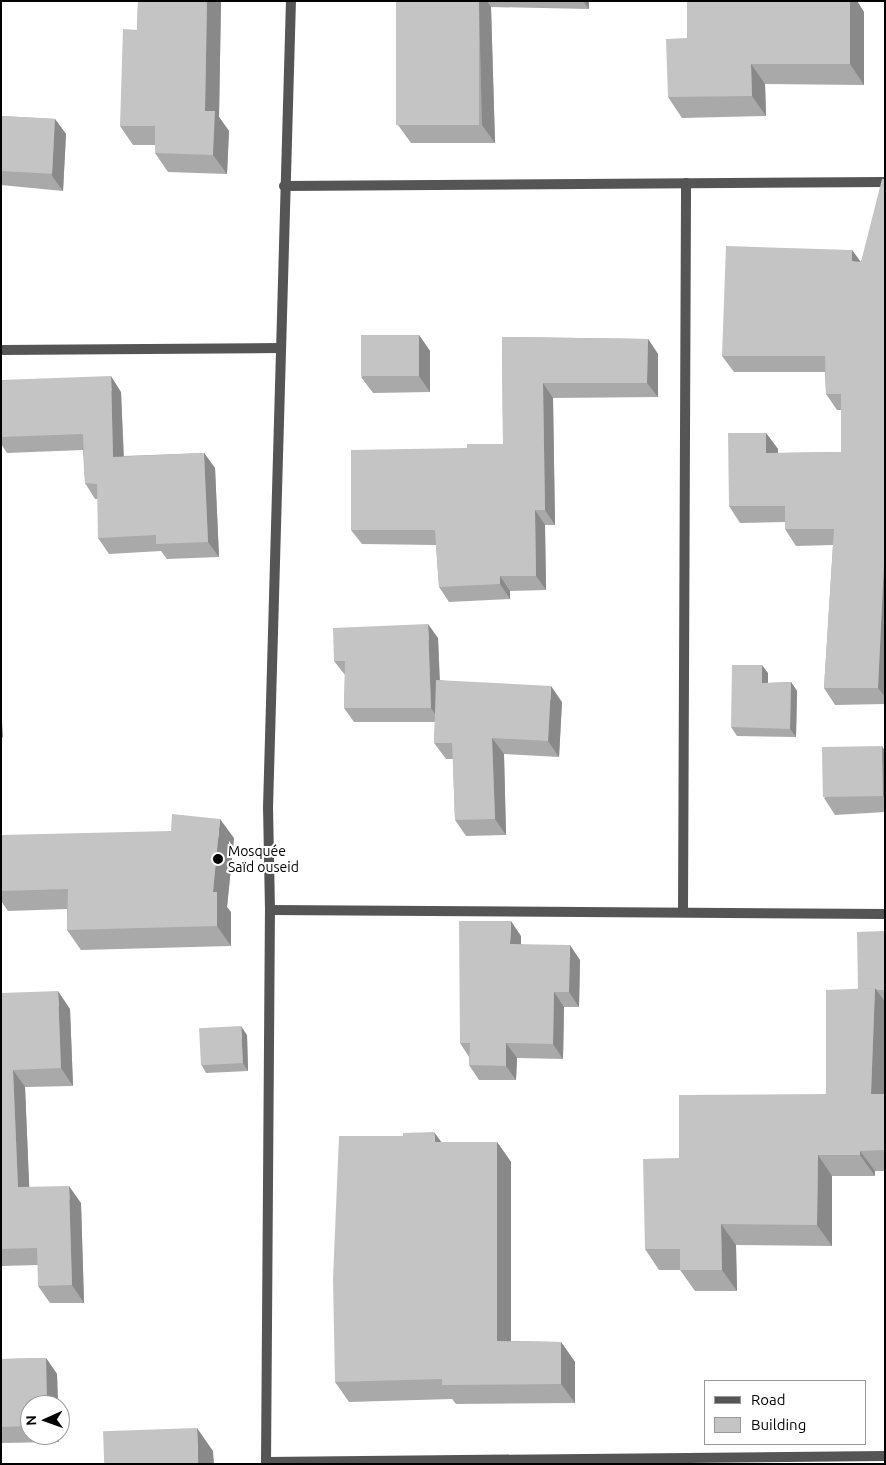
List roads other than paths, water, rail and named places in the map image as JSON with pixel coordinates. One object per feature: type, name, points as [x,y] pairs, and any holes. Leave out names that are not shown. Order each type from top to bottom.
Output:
[{"type":"street","points":[[291,1],[284,186],[268,808],[270,910],[266,1463],[885,1456]]},
{"type":"street","points":[[284,186],[885,182]]},
{"type":"street","points":[[683,912],[686,183]]},
{"type":"street","points":[[1,350],[280,348]]},
{"type":"street","points":[[270,910],[885,914]]},
{"type":"place","name":"Mosquée Saïd ouseid","points":[[218,859]]}]
